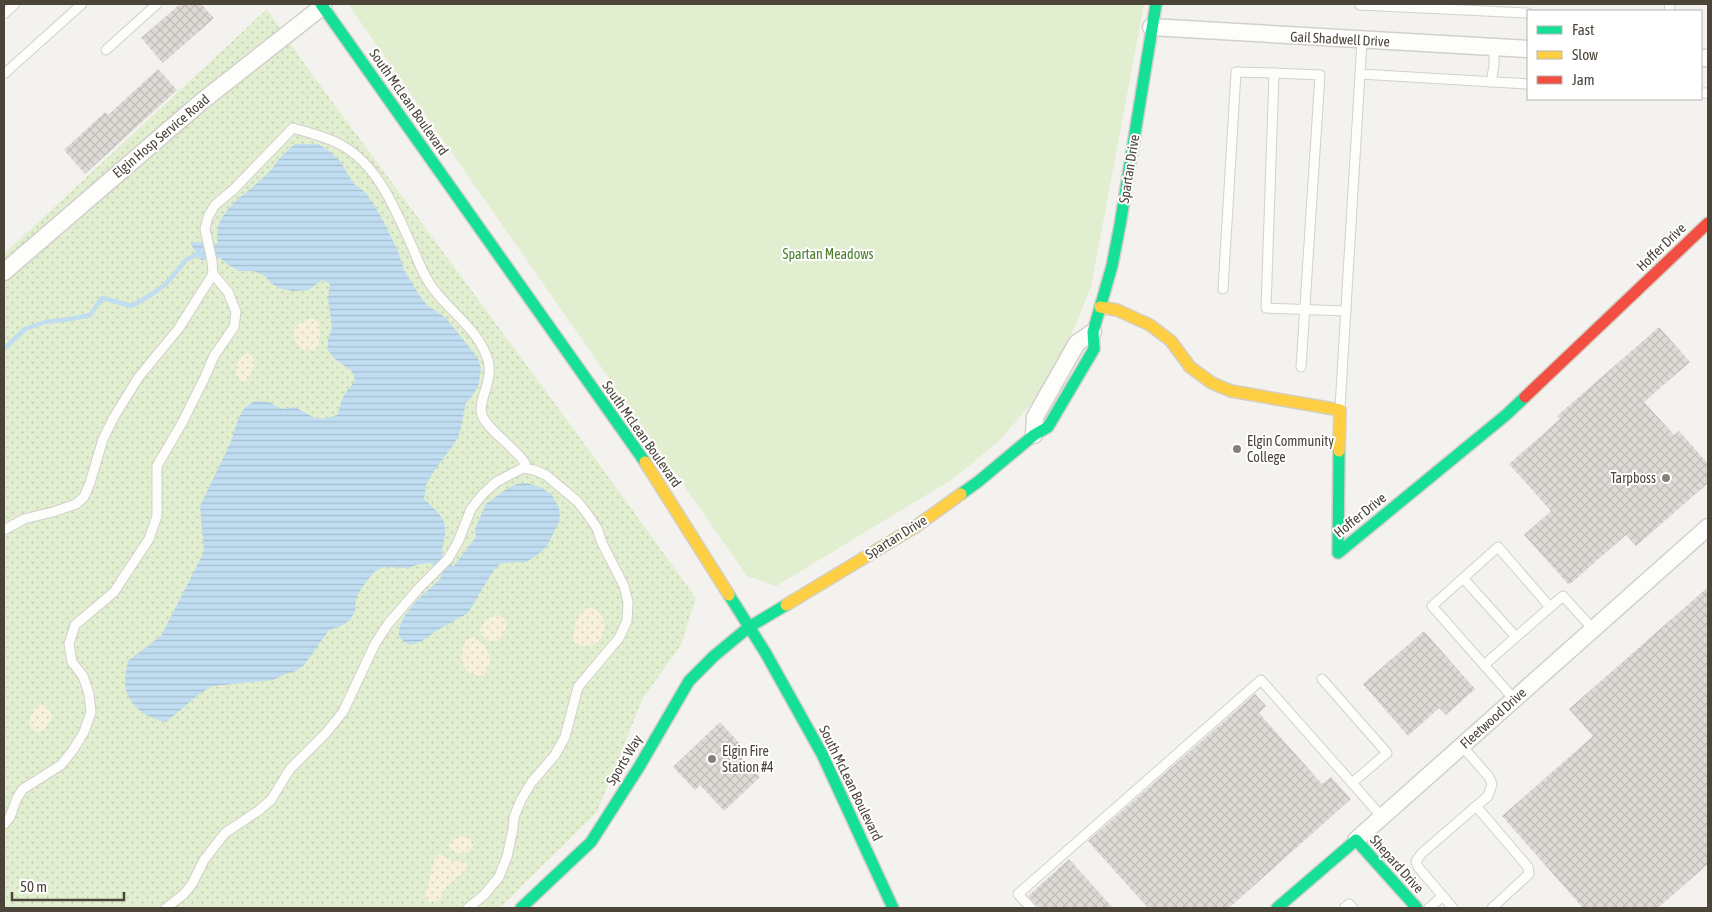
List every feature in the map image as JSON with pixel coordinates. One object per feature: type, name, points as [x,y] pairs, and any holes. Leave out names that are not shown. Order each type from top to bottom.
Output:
[{"type":"street","name":"Spartan Drive","points":[[749,627],[915,527],[979,481],[1034,435],[1035,417],[1077,343],[1093,332],[1112,266],[1156,4]]},
{"type":"street","name":"Elgin Hosp Service Road","points":[[4,272],[201,102],[322,5]]},
{"type":"street","name":"South McLean Boulevard","points":[[322,5],[658,481],[749,627],[822,754],[894,908]]},
{"type":"street","name":"Gail Shadwell Drive","points":[[1151,27],[1527,49]]},
{"type":"street","name":"Hoffer Drive","points":[[1340,410],[1338,553],[1506,415],[1708,223]]},
{"type":"street","points":[[1100,307],[1117,310],[1150,325],[1171,341],[1190,368],[1212,383],[1231,391],[1340,410]]},
{"type":"street","name":"Fleetwood Drive","points":[[1277,908],[1708,527]]},
{"type":"street","name":"Sports Way","points":[[521,908],[591,842],[689,681],[714,656],[749,627]]},
{"type":"street","name":"Shepard Drive","points":[[1356,840],[1417,908]]},
{"type":"lane","points":[[4,14],[15,4]]},
{"type":"lane","points":[[4,74],[82,4]]},
{"type":"lane","points":[[106,50],[157,4]]},
{"type":"lane","points":[[1360,5],[1527,13]]},
{"type":"lane","points":[[1340,410],[1362,40]]},
{"type":"lane","points":[[1491,82],[1494,66],[1494,48]]},
{"type":"lane","points":[[1224,288],[1236,72],[1320,75],[1301,367]]},
{"type":"lane","points":[[1274,73],[1266,308],[1346,311]]},
{"type":"lane","points":[[1360,74],[1527,84]]},
{"type":"lane","points":[[4,530],[24,519],[76,504],[84,497],[103,439],[114,417],[138,378],[179,328],[213,274],[205,230],[208,217],[215,205],[233,190],[293,128],[342,145],[361,158],[374,173],[386,193],[434,291],[482,345],[490,372],[487,388],[481,403],[481,414],[485,421],[520,456],[525,463],[524,468]]},
{"type":"lane","points":[[4,824],[10,817],[23,789],[61,765],[73,750],[84,732],[92,712],[89,694],[82,676],[72,662],[69,644],[75,625],[114,592],[149,539],[157,516],[157,466],[182,423],[214,356],[234,327],[236,312],[228,292],[213,274]]},
{"type":"lane","points":[[166,908],[184,894],[192,884],[204,860],[225,833],[258,811],[270,800],[290,770],[326,733],[343,712],[375,644],[388,624],[448,559],[458,542],[471,509],[482,495],[496,482],[524,468],[546,475],[578,502],[597,528],[602,543],[624,586],[628,602],[627,621],[619,638],[578,687],[565,737],[555,755],[531,783],[521,800],[514,817],[507,858],[499,877],[484,895],[468,908]]},
{"type":"lane","points":[[1514,699],[1432,606],[1498,548],[1550,607]]},
{"type":"lane","points":[[1463,578],[1516,637]]},
{"type":"lane","points":[[1484,666],[1563,596],[1593,629]]},
{"type":"lane","points":[[1322,679],[1387,753],[1352,783]]},
{"type":"lane","points":[[1031,908],[1018,894],[1261,680],[1382,817]]},
{"type":"lane","points":[[1453,908],[1418,867],[1416,861],[1422,853],[1488,796],[1492,784],[1489,777],[1462,746]]},
{"type":"lane","points":[[1476,806],[1528,866],[1529,874],[1524,880],[1492,908]]},
{"type":"lane","points":[[1429,908],[1443,896]]},
{"type":"lane","points":[[1344,908],[1348,904],[1353,908]]},
{"type":"green space","name":"Spartan Meadows","points":[[348,4],[1144,4],[1091,287],[1066,348],[1042,391],[999,441],[953,479],[776,586],[747,576]]},
{"type":"green space","points":[[267,9],[306,66],[696,598],[681,645],[643,698],[597,812],[500,908],[4,908],[4,254]]},
{"type":"sand","points":[[312,318],[316,320],[319,327],[319,343],[315,350],[302,349],[295,341],[293,331],[298,324]]},
{"type":"sand","points":[[247,353],[254,359],[254,368],[243,383],[236,375],[236,368],[240,359]]},
{"type":"sand","points":[[589,607],[598,612],[603,619],[605,627],[599,641],[592,645],[584,646],[574,642],[574,631],[578,618]]},
{"type":"sand","points":[[498,615],[506,620],[507,626],[498,641],[487,640],[480,630],[486,619]]},
{"type":"sand","points":[[473,637],[483,644],[489,653],[488,669],[484,675],[470,673],[463,665],[463,647],[466,640]]},
{"type":"sand","points":[[40,705],[47,706],[53,716],[44,730],[39,732],[33,730],[29,724],[32,713]]},
{"type":"sand","points":[[464,836],[470,839],[473,844],[471,848],[462,854],[455,852],[449,846],[455,839]]},
{"type":"sand","points":[[440,854],[452,861],[465,862],[469,867],[446,887],[440,900],[429,902],[425,896],[435,857]]},
{"type":"water","points":[[295,144],[318,144],[340,161],[354,184],[366,193],[379,213],[398,251],[404,270],[420,296],[427,305],[446,318],[477,357],[481,368],[479,383],[473,395],[466,403],[460,432],[426,485],[424,499],[444,522],[445,534],[441,553],[453,567],[476,537],[475,529],[486,504],[517,484],[527,483],[542,488],[552,495],[559,508],[560,520],[547,546],[536,556],[526,562],[501,563],[494,570],[468,613],[422,641],[411,645],[404,642],[399,636],[400,628],[413,604],[440,579],[442,573],[431,563],[419,564],[408,568],[383,567],[374,572],[363,586],[356,598],[355,611],[350,620],[341,626],[329,630],[304,665],[296,671],[273,680],[212,686],[198,695],[166,722],[143,712],[133,704],[125,685],[128,661],[161,636],[204,552],[200,506],[230,444],[239,417],[245,407],[256,401],[269,402],[282,409],[294,407],[319,419],[330,418],[337,415],[344,396],[355,380],[352,371],[335,359],[328,350],[328,340],[332,328],[328,298],[330,284],[322,280],[308,290],[293,291],[282,289],[272,284],[264,275],[253,271],[239,271],[219,257],[201,260],[190,243],[201,242],[206,248],[218,243],[217,232],[225,213],[240,197],[267,174]]},
{"type":"building","points":[[180,4],[201,4],[214,18],[163,63],[141,38]]},
{"type":"building","points":[[158,69],[177,90],[85,174],[64,150],[105,112],[108,115]]},
{"type":"building","points":[[1659,327],[1690,362],[1644,402],[1674,435],[1679,431],[1708,464],[1708,483],[1636,546],[1626,535],[1569,585],[1524,535],[1551,511],[1509,464],[1560,419],[1557,416]]},
{"type":"building","points":[[1708,587],[1708,864],[1658,908],[1583,908],[1502,816],[1593,736],[1569,709]]},
{"type":"building","points":[[1424,631],[1475,689],[1446,715],[1439,708],[1408,736],[1363,684]]},
{"type":"building","points":[[1255,694],[1266,706],[1259,713],[1322,784],[1331,777],[1351,799],[1229,908],[1148,908],[1088,841]]},
{"type":"building","name":"Elgin Fire Station #4","points":[[720,722],[742,746],[736,752],[760,777],[724,811],[700,785],[695,790],[673,767]]},
{"type":"building","points":[[1069,859],[1113,908],[1039,908],[1028,896]]},
{"type":"waterway","points":[[4,349],[25,329],[45,322],[90,315],[102,298],[132,306],[166,284],[186,260],[201,252]]},
{"type":"traffic: fast","points":[[321,4],[645,462]]},
{"type":"traffic: fast","points":[[961,494],[1034,435],[1048,427],[1094,349],[1093,332],[1112,266],[1120,225],[1156,4]]},
{"type":"traffic: fast","points":[[1339,451],[1338,553],[1506,415],[1525,397]]},
{"type":"traffic: fast","points":[[729,595],[765,652],[822,754],[893,908]]},
{"type":"traffic: fast","points":[[521,908],[591,842],[639,767],[689,681],[714,656],[749,627],[786,605]]},
{"type":"traffic: fast","points":[[1277,908],[1356,840],[1417,908]]},
{"type":"traffic: slow","points":[[1100,307],[1117,310],[1150,325],[1171,341],[1190,367],[1212,383],[1231,391],[1340,410],[1339,451]]},
{"type":"traffic: slow","points":[[645,462],[729,595]]},
{"type":"traffic: slow","points":[[786,605],[915,527],[961,494]]},
{"type":"traffic: jam","points":[[1525,397],[1708,223]]},
{"type":"place","name":"Elgin Community College","points":[[1237,449]]},
{"type":"place","name":"Tarpboss","points":[[1666,478]]},
{"type":"place","name":"Elgin Fire Station #4","points":[[712,759]]}]
